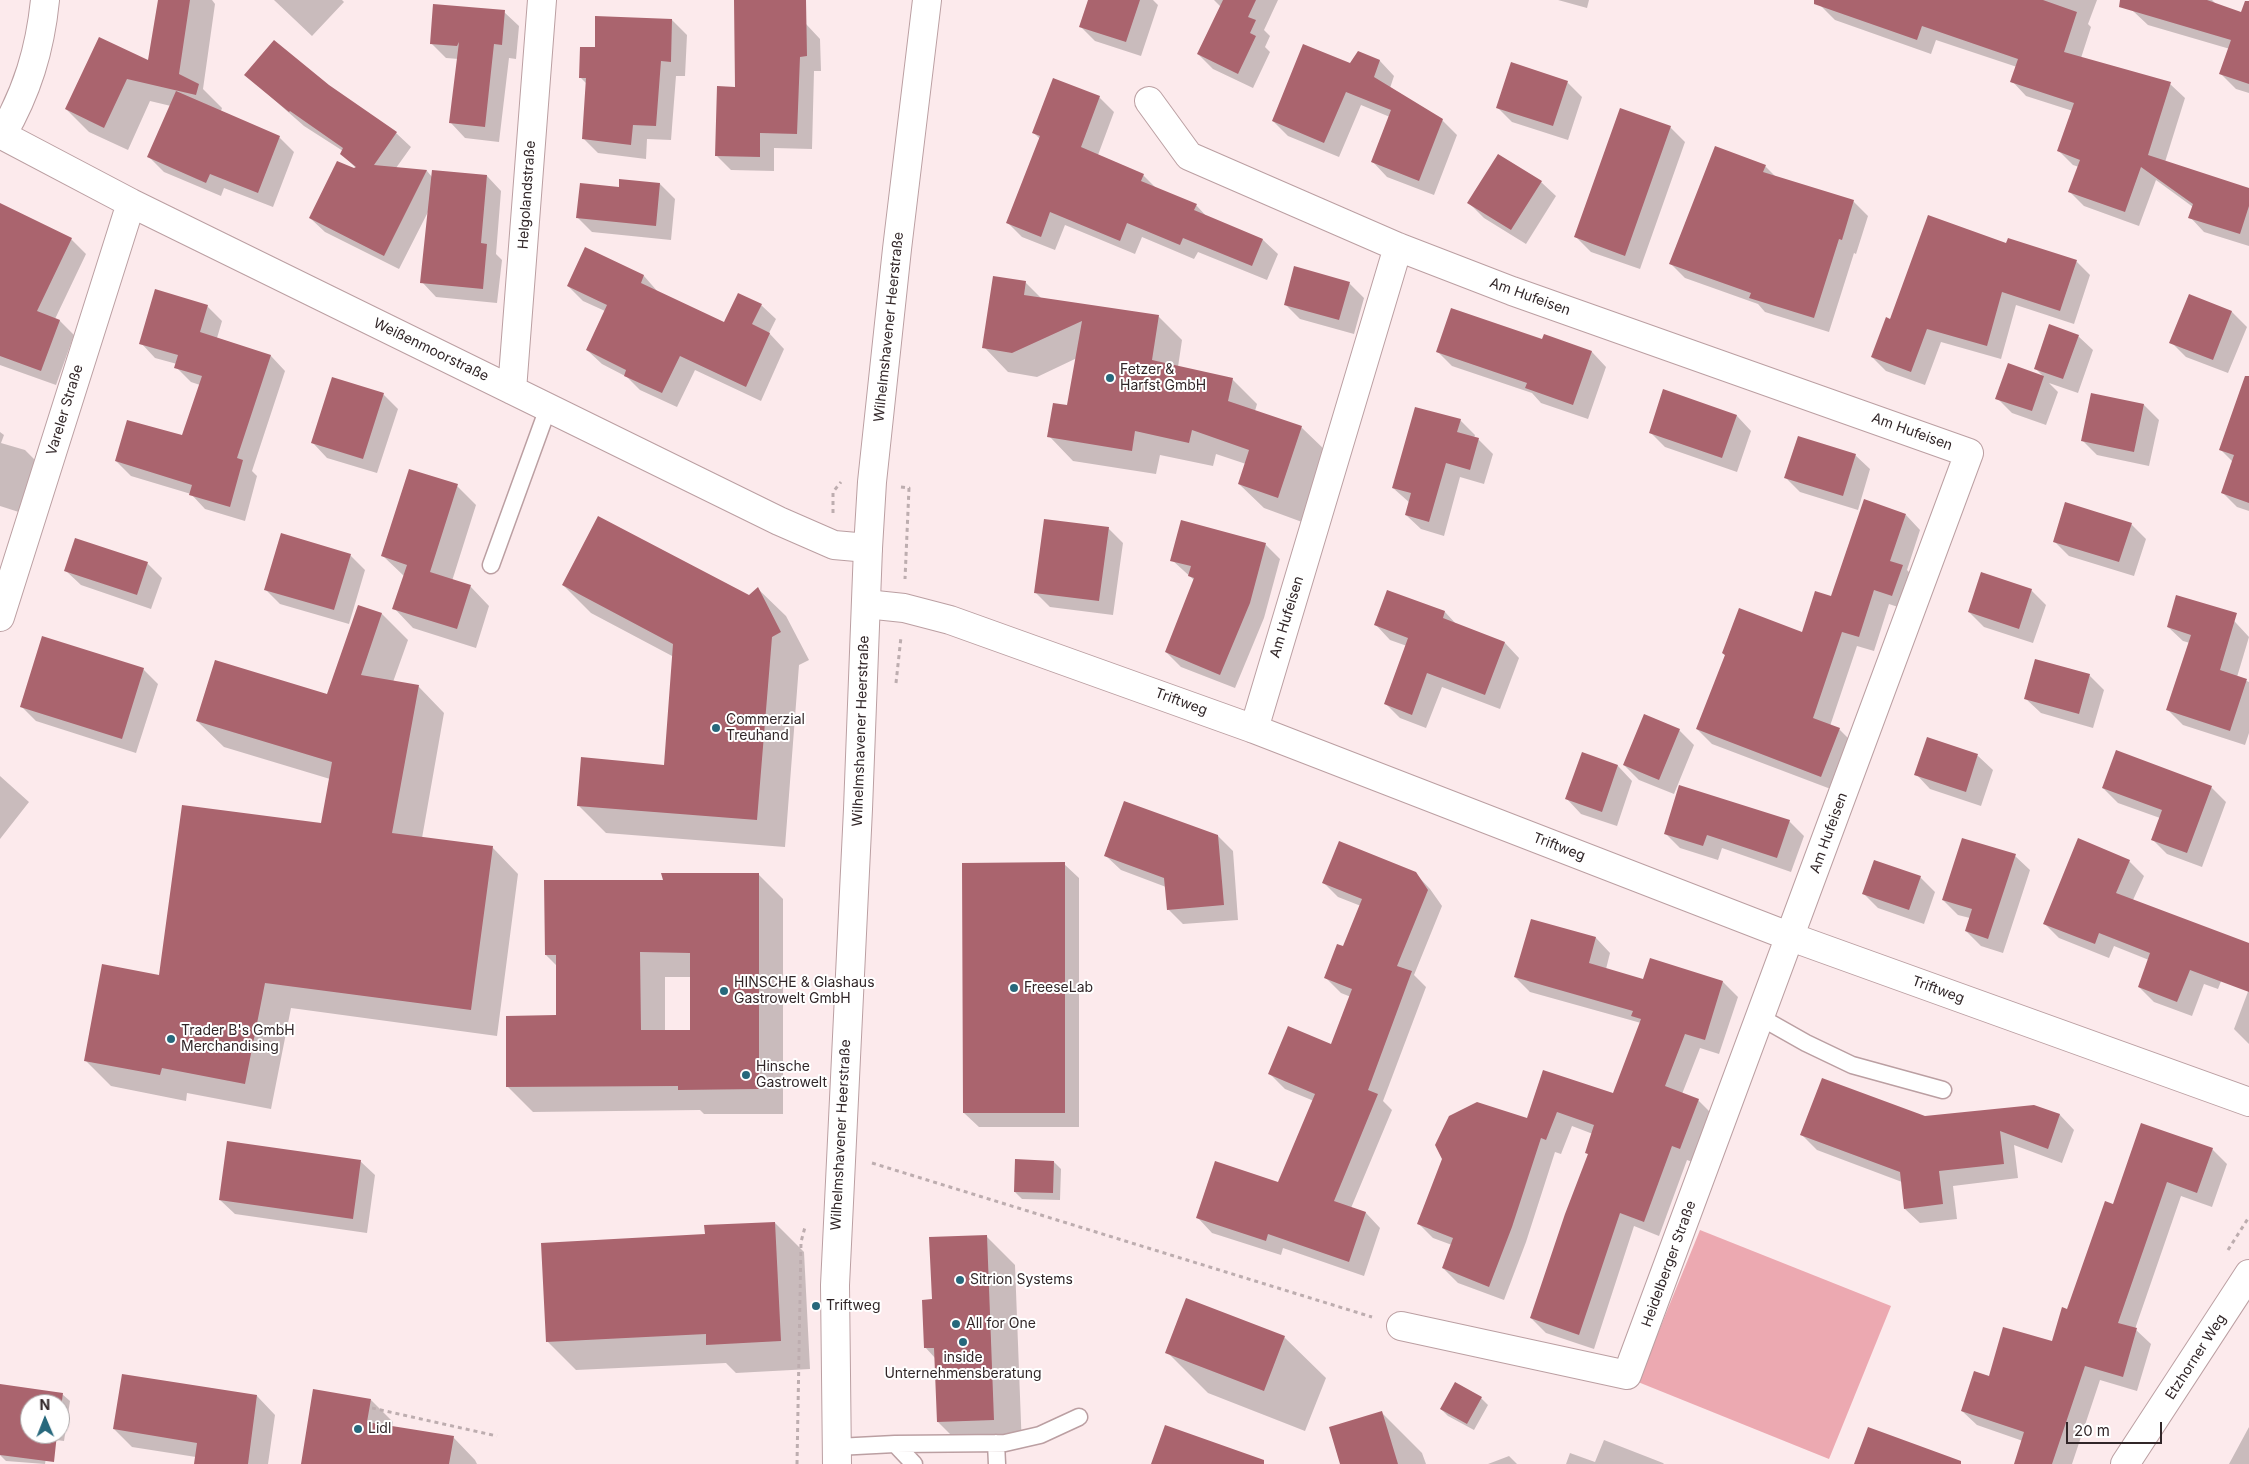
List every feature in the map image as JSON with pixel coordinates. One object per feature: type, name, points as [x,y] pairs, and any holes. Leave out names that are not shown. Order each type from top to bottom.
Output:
[{"type":"street","points":[[1,135],[26,89],[38,46],[45,0]]},
{"type":"street","name":"Helgolandstraße","points":[[512,390],[542,0]]},
{"type":"street","name":"Wilhelmshavener Heerstraße","points":[[837,1455],[835,1285],[872,482],[897,249],[927,0]]},
{"type":"street","name":"Am Hufeisen","points":[[1149,101],[1189,156],[1398,247],[1512,292],[1969,453],[1791,937]]},
{"type":"street","name":"Weißenmoorstraße","points":[[1,135],[131,203],[548,408],[834,545],[868,548]]},
{"type":"street","name":"Vareler Straße","points":[[0,617],[131,203]]},
{"type":"street","name":"Am Hufeisen","points":[[1254,728],[1398,247]]},
{"type":"street","name":"Triftweg","points":[[866,604],[904,608],[950,620],[1254,728],[1791,937],[2249,1102]]},
{"type":"street","name":"Heidelberger Straße","points":[[1401,1326],[1627,1375],[1791,937]]},
{"type":"street","name":"Etzhorner Weg","points":[[2125,1464],[2249,1274]]},
{"type":"lane","points":[[491,565],[548,408]]},
{"type":"lane","points":[[1760,1017],[1806,1043],[1852,1065],[1943,1090]]},
{"type":"lane","points":[[837,1455],[895,1444],[996,1443],[1040,1435],[1080,1417]]},
{"type":"lane","points":[[996,1443],[997,1464]]},
{"type":"lane","points":[[895,1444],[914,1464]]},
{"type":"path","points":[[869,1162],[1401,1326]]},
{"type":"path","points":[[372,1408],[497,1436]]},
{"type":"shaded area","points":[[1700,1230],[1891,1306],[1829,1459],[1638,1382]]},
{"type":"building","points":[[158,0],[190,0],[179,74],[199,84],[196,95],[127,79],[104,128],[65,109],[99,37],[148,60]]},
{"type":"building","points":[[734,0],[806,0],[807,56],[800,57],[797,134],[760,133],[760,157],[715,156],[717,86],[735,87]]},
{"type":"building","points":[[1088,0],[1140,0],[1126,42],[1079,27]]},
{"type":"building","points":[[1223,0],[1256,0],[1248,17],[1256,20],[1250,33],[1256,36],[1238,74],[1197,54]]},
{"type":"building","points":[[1814,0],[2043,0],[2077,12],[2064,52],[2171,82],[2148,155],[2249,188],[2249,206],[2240,234],[2188,218],[2193,204],[2141,167],[2125,212],[2068,192],[2080,160],[2057,151],[2074,103],[2010,82],[2018,59],[1922,26],[1917,40],[1814,4]]},
{"type":"building","points":[[2120,0],[2207,0],[2241,12],[2245,1],[2249,1],[2249,84],[2219,74],[2231,40],[2119,7]]},
{"type":"building","points":[[433,4],[505,10],[502,45],[494,44],[485,127],[449,123],[459,42],[457,46],[430,44]]},
{"type":"building","points":[[595,16],[672,19],[671,62],[661,61],[656,126],[633,125],[631,145],[582,139],[586,78],[579,78],[580,47],[595,47]]},
{"type":"building","points":[[274,40],[329,85],[397,132],[374,165],[427,170],[384,256],[309,218],[337,161],[354,168],[356,167],[340,154],[343,148],[289,112],[244,75]]},
{"type":"building","points":[[1303,44],[1350,63],[1358,51],[1380,60],[1374,77],[1443,119],[1419,181],[1371,162],[1391,110],[1346,92],[1324,143],[1272,121]]},
{"type":"building","points":[[1511,62],[1568,81],[1553,126],[1496,108]]},
{"type":"building","points":[[1053,78],[1100,96],[1081,147],[1144,174],[1141,181],[1197,204],[1194,210],[1263,239],[1252,266],[1183,238],[1180,245],[1127,223],[1120,241],[1050,212],[1041,237],[1006,223],[1040,136],[1032,133]]},
{"type":"building","points":[[176,91],[280,136],[258,193],[210,174],[206,183],[147,157]]},
{"type":"building","points":[[1620,108],[1671,126],[1625,256],[1574,237]]},
{"type":"building","points":[[1715,146],[1766,165],[1763,172],[1854,200],[1842,240],[1839,239],[1814,318],[1749,298],[1751,293],[1669,264]]},
{"type":"building","points":[[1498,154],[1542,181],[1511,230],[1467,203]]},
{"type":"building","points":[[432,170],[487,175],[481,243],[487,244],[483,289],[420,283]]},
{"type":"building","points":[[619,179],[660,183],[656,226],[576,218],[580,183],[619,187]]},
{"type":"building","points":[[0,203],[72,238],[37,311],[60,320],[41,371],[0,356]]},
{"type":"building","points":[[1928,215],[2006,243],[2008,238],[2077,260],[2060,311],[2002,292],[1987,346],[1927,329],[1911,372],[1871,357],[1886,317],[1890,319]]},
{"type":"building","points":[[585,247],[644,275],[641,283],[724,322],[738,293],[762,304],[752,324],[770,333],[746,387],[680,356],[662,393],[624,376],[626,370],[586,350],[607,305],[567,286]]},
{"type":"building","points":[[1294,266],[1350,282],[1339,320],[1284,305]]},
{"type":"building","points":[[993,276],[1026,281],[1024,295],[1159,315],[1152,360],[1233,378],[1228,401],[1302,426],[1278,498],[1238,484],[1249,450],[1192,430],[1189,443],[1135,431],[1132,451],[1047,437],[1053,403],[1067,405],[1082,321],[1012,353],[982,348]]},
{"type":"building","points":[[155,289],[208,305],[200,332],[271,355],[237,458],[243,460],[230,507],[189,495],[192,485],[115,461],[127,420],[182,435],[202,376],[174,368],[178,355],[139,344]]},
{"type":"building","points":[[2189,294],[2232,311],[2213,360],[2169,343]]},
{"type":"building","points":[[1451,308],[1542,339],[1544,334],[1592,351],[1573,405],[1525,388],[1527,383],[1436,352]]},
{"type":"building","points":[[2049,324],[2079,335],[2063,379],[2034,369]]},
{"type":"building","points":[[2008,363],[2044,376],[2032,411],[1995,399]]},
{"type":"building","points":[[2245,376],[2249,376],[2249,503],[2221,493],[2234,455],[2219,450]]},
{"type":"building","points":[[332,377],[384,393],[363,459],[311,443]]},
{"type":"building","points":[[1663,389],[1737,415],[1722,458],[1649,433]]},
{"type":"building","points":[[2091,393],[2144,404],[2134,452],[2081,441]]},
{"type":"building","points":[[1415,407],[1461,419],[1457,432],[1479,438],[1470,470],[1446,463],[1429,522],[1405,515],[1411,493],[1392,488]]},
{"type":"building","points":[[1798,436],[1856,454],[1843,496],[1784,478]]},
{"type":"building","points":[[409,469],[458,484],[430,572],[471,585],[457,629],[392,609],[407,565],[381,556]]},
{"type":"building","points":[[1864,499],[1906,514],[1890,561],[1903,565],[1892,596],[1874,590],[1859,637],[1842,632],[1813,718],[1840,728],[1821,777],[1696,729],[1725,655],[1722,653],[1739,608],[1802,632],[1815,591],[1831,596]]},
{"type":"building","points":[[2065,502],[2132,523],[2119,562],[2053,542]]},
{"type":"building","name":"Commerzial Treuhand","points":[[598,516],[749,595],[758,587],[781,632],[772,637],[757,820],[577,806],[581,757],[664,765],[673,644],[562,585]]},
{"type":"building","points":[[1044,519],[1109,527],[1099,601],[1034,593]]},
{"type":"building","points":[[1181,520],[1266,543],[1250,603],[1220,675],[1165,652],[1194,578],[1188,576],[1191,566],[1170,561]]},
{"type":"building","points":[[281,533],[351,554],[334,610],[264,590]]},
{"type":"building","points":[[75,538],[148,562],[137,595],[64,571]]},
{"type":"building","points":[[1981,572],[2032,589],[2019,629],[1968,612]]},
{"type":"building","points":[[1387,590],[1445,611],[1443,618],[1505,642],[1485,695],[1427,673],[1412,715],[1384,704],[1408,638],[1374,625]]},
{"type":"building","points":[[2176,595],[2237,613],[2220,670],[2247,679],[2230,731],[2166,710],[2191,635],[2167,627]]},
{"type":"building","points":[[358,605],[382,613],[361,675],[419,685],[392,833],[493,846],[471,1010],[265,983],[245,1084],[162,1068],[160,1075],[84,1061],[102,964],[159,975],[182,805],[321,823],[332,762],[196,721],[215,660],[327,694]]},
{"type":"building","points":[[42,636],[144,668],[122,739],[20,707]]},
{"type":"building","points":[[2035,659],[2090,674],[2079,714],[2024,699]]},
{"type":"building","points":[[1644,714],[1680,729],[1659,780],[1623,765]]},
{"type":"building","points":[[1927,737],[1978,754],[1966,792],[1914,775]]},
{"type":"building","points":[[2116,750],[2212,786],[2187,853],[2151,840],[2162,810],[2102,788]]},
{"type":"building","points":[[1582,752],[1618,765],[1602,812],[1565,799]]},
{"type":"building","points":[[1679,785],[1790,820],[1777,858],[1707,835],[1703,846],[1664,834]]},
{"type":"building","points":[[1124,801],[1218,835],[1224,905],[1167,910],[1164,878],[1104,856]]},
{"type":"building","points":[[1962,838],[2016,854],[1988,939],[1965,931],[1972,909],[1942,900]]},
{"type":"building","points":[[2078,838],[2130,860],[2116,893],[2249,943],[2249,992],[2190,970],[2177,1002],[2138,987],[2150,953],[2099,933],[2095,944],[2043,924]]},
{"type":"building","points":[[1339,841],[1416,872],[1428,890],[1397,966],[1412,971],[1368,1090],[1378,1094],[1334,1201],[1366,1212],[1349,1262],[1268,1234],[1266,1241],[1196,1218],[1215,1161],[1278,1182],[1315,1094],[1268,1074],[1288,1026],[1331,1044],[1352,989],[1324,978],[1337,944],[1343,946],[1362,899],[1322,883]]},
{"type":"building","points":[[1874,860],[1921,876],[1909,910],[1862,894]]},
{"type":"building","name":"FreeseLab","points":[[1065,862],[1065,1113],[963,1113],[962,863]]},
{"type":"building","points":[[661,873],[759,873],[759,1089],[678,1090],[678,1086],[506,1087],[506,1016],[556,1015],[556,955],[545,955],[544,880],[663,880]],"holes":[[[640,952],[690,953],[690,1030],[641,1030]]]},
{"type":"building","points":[[1531,919],[1596,937],[1589,963],[1643,979],[1650,958],[1723,981],[1705,1040],[1685,1034],[1665,1086],[1699,1099],[1680,1149],[1672,1146],[1644,1222],[1620,1213],[1579,1335],[1530,1318],[1565,1214],[1588,1154],[1585,1153],[1594,1125],[1557,1112],[1546,1140],[1541,1138],[1512,1227],[1489,1287],[1442,1268],[1453,1238],[1417,1224],[1442,1159],[1435,1145],[1449,1116],[1477,1102],[1527,1118],[1543,1070],[1613,1093],[1641,1019],[1631,1016],[1633,1011],[1514,977]]},
{"type":"building","points":[[1822,1078],[1925,1116],[2034,1105],[2060,1114],[2048,1149],[2000,1131],[2004,1164],[1939,1171],[1943,1204],[1904,1209],[1900,1172],[1800,1135]]},
{"type":"building","points":[[2141,1123],[2213,1148],[2197,1193],[2167,1182],[2118,1323],[2137,1328],[2123,1377],[2085,1366],[2052,1464],[2014,1464],[2024,1432],[1961,1411],[1974,1371],[1989,1376],[2003,1327],[2052,1341],[2062,1307],[2067,1309],[2105,1201],[2113,1204]]},
{"type":"building","points":[[227,1141],[361,1160],[353,1219],[219,1200]]},
{"type":"building","points":[[1015,1159],[1054,1161],[1053,1193],[1014,1192]]},
{"type":"building","points":[[775,1222],[781,1341],[706,1345],[706,1334],[546,1342],[541,1243],[705,1234],[704,1225]]},
{"type":"building","name":"All for One","points":[[987,1235],[994,1420],[937,1422],[934,1348],[924,1348],[922,1300],[932,1299],[929,1237]]},
{"type":"building","points":[[1186,1298],[1285,1336],[1264,1391],[1165,1353]]},
{"type":"building","points":[[122,1374],[257,1395],[248,1464],[194,1464],[197,1443],[113,1429]]},
{"type":"building","points":[[1455,1382],[1482,1397],[1467,1424],[1440,1409]]},
{"type":"building","points":[[0,1384],[63,1393],[20,1394],[20,1444],[56,1444],[54,1462],[0,1455]]},
{"type":"building","name":"Lidl","points":[[313,1389],[371,1399],[367,1422],[454,1436],[449,1464],[301,1464]]},
{"type":"building","points":[[1382,1411],[1398,1464],[1340,1464],[1329,1427]]},
{"type":"building","points":[[1165,1425],[1264,1460],[1264,1464],[1151,1464]]},
{"type":"building","points":[[1868,1427],[1961,1461],[1961,1464],[1854,1464]]},
{"type":"place","name":"Fetzer & Harfst GmbH","points":[[1110,378]]},
{"type":"place","name":"Commerzial Treuhand","points":[[716,728]]},
{"type":"place","name":"FreeseLab","points":[[1014,988]]},
{"type":"place","name":"HINSCHE & Glashaus Gastrowelt GmbH","points":[[724,991]]},
{"type":"place","name":"Trader B's GmbH Merchandising","points":[[171,1039]]},
{"type":"place","name":"Hinsche Gastrowelt","points":[[746,1075]]},
{"type":"place","name":"Sitrion Systems","points":[[960,1280]]},
{"type":"place","name":"Triftweg","points":[[816,1306]]},
{"type":"place","name":"All for One","points":[[956,1324]]},
{"type":"place","name":"inside Unternehmensberatung","points":[[963,1342]]},
{"type":"place","name":"Lidl","points":[[358,1429]]}]
